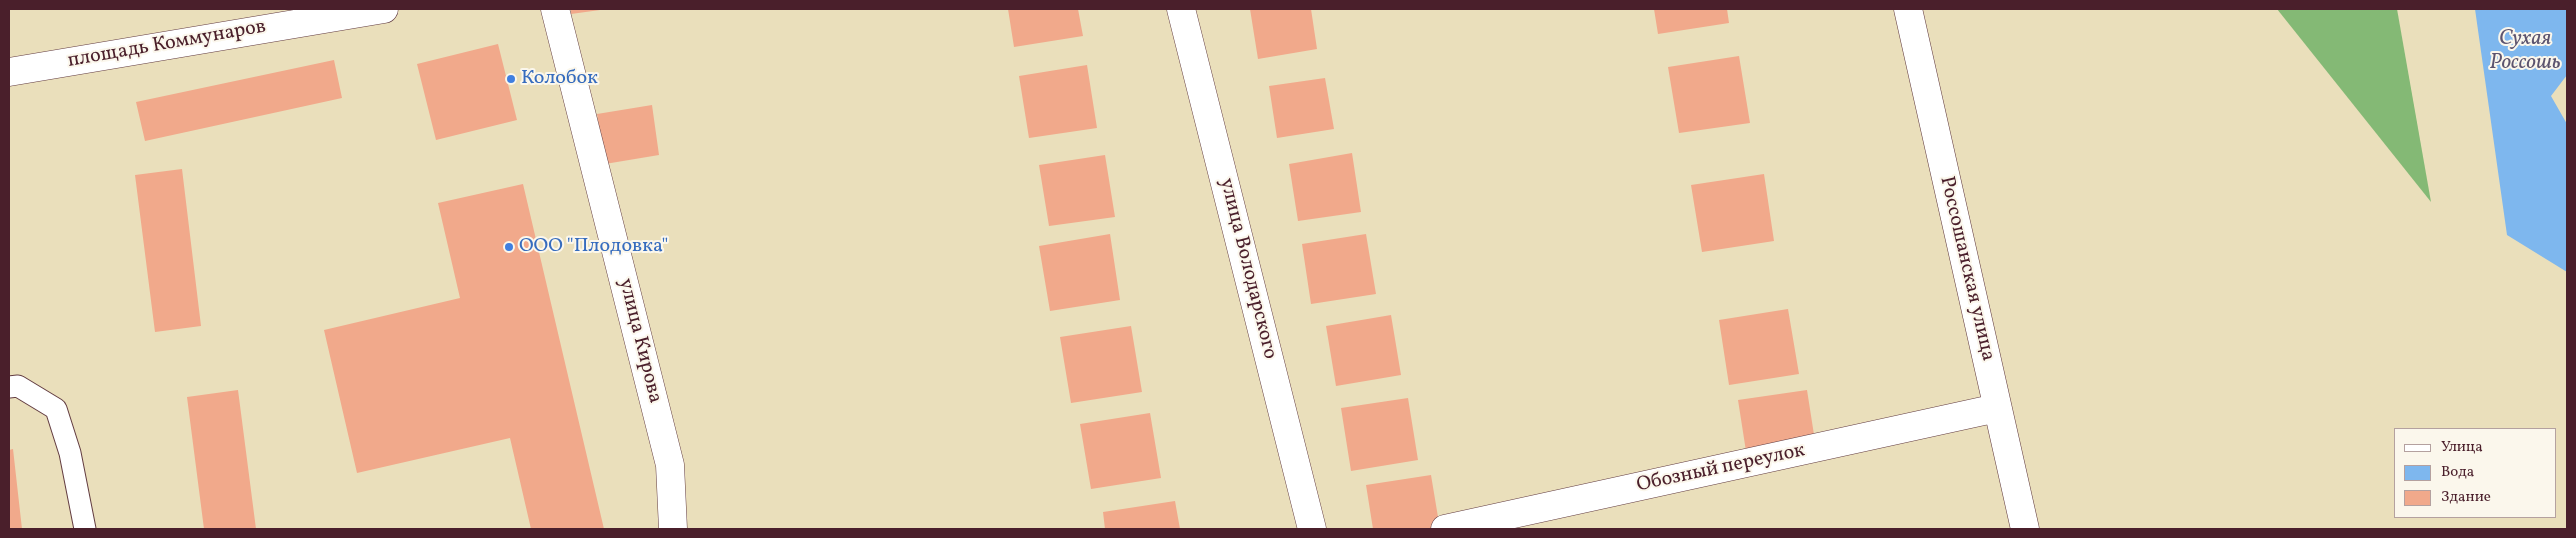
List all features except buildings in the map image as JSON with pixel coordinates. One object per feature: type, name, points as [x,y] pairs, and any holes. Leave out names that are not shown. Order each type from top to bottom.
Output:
[{"type":"street","name":"площадь Коммунаров","points":[[9,72],[384,9]]},
{"type":"street","name":"улица Кирова","points":[[555,9],[670,465],[673,529]]},
{"type":"street","name":"улица Володарского","points":[[1181,9],[1312,529]]},
{"type":"street","name":"Россошанская улица","points":[[1908,9],[2025,529]]},
{"type":"street","name":"Обозный переулок","points":[[1446,529],[1997,408]]},
{"type":"lane","points":[[9,387],[18,386],[56,409],[70,453],[85,529]]},
{"type":"green space","points":[[2277,9],[2397,9],[2431,202]]},
{"type":"water","name":"Сухая Россошь","points":[[2475,9],[2567,9],[2567,75],[2551,96],[2567,124],[2567,272],[2507,235]]},
{"type":"place","name":"Колобок","points":[[511,79]]},
{"type":"place","name":"ООО \"Плодовка\"","points":[[509,247]]}]
